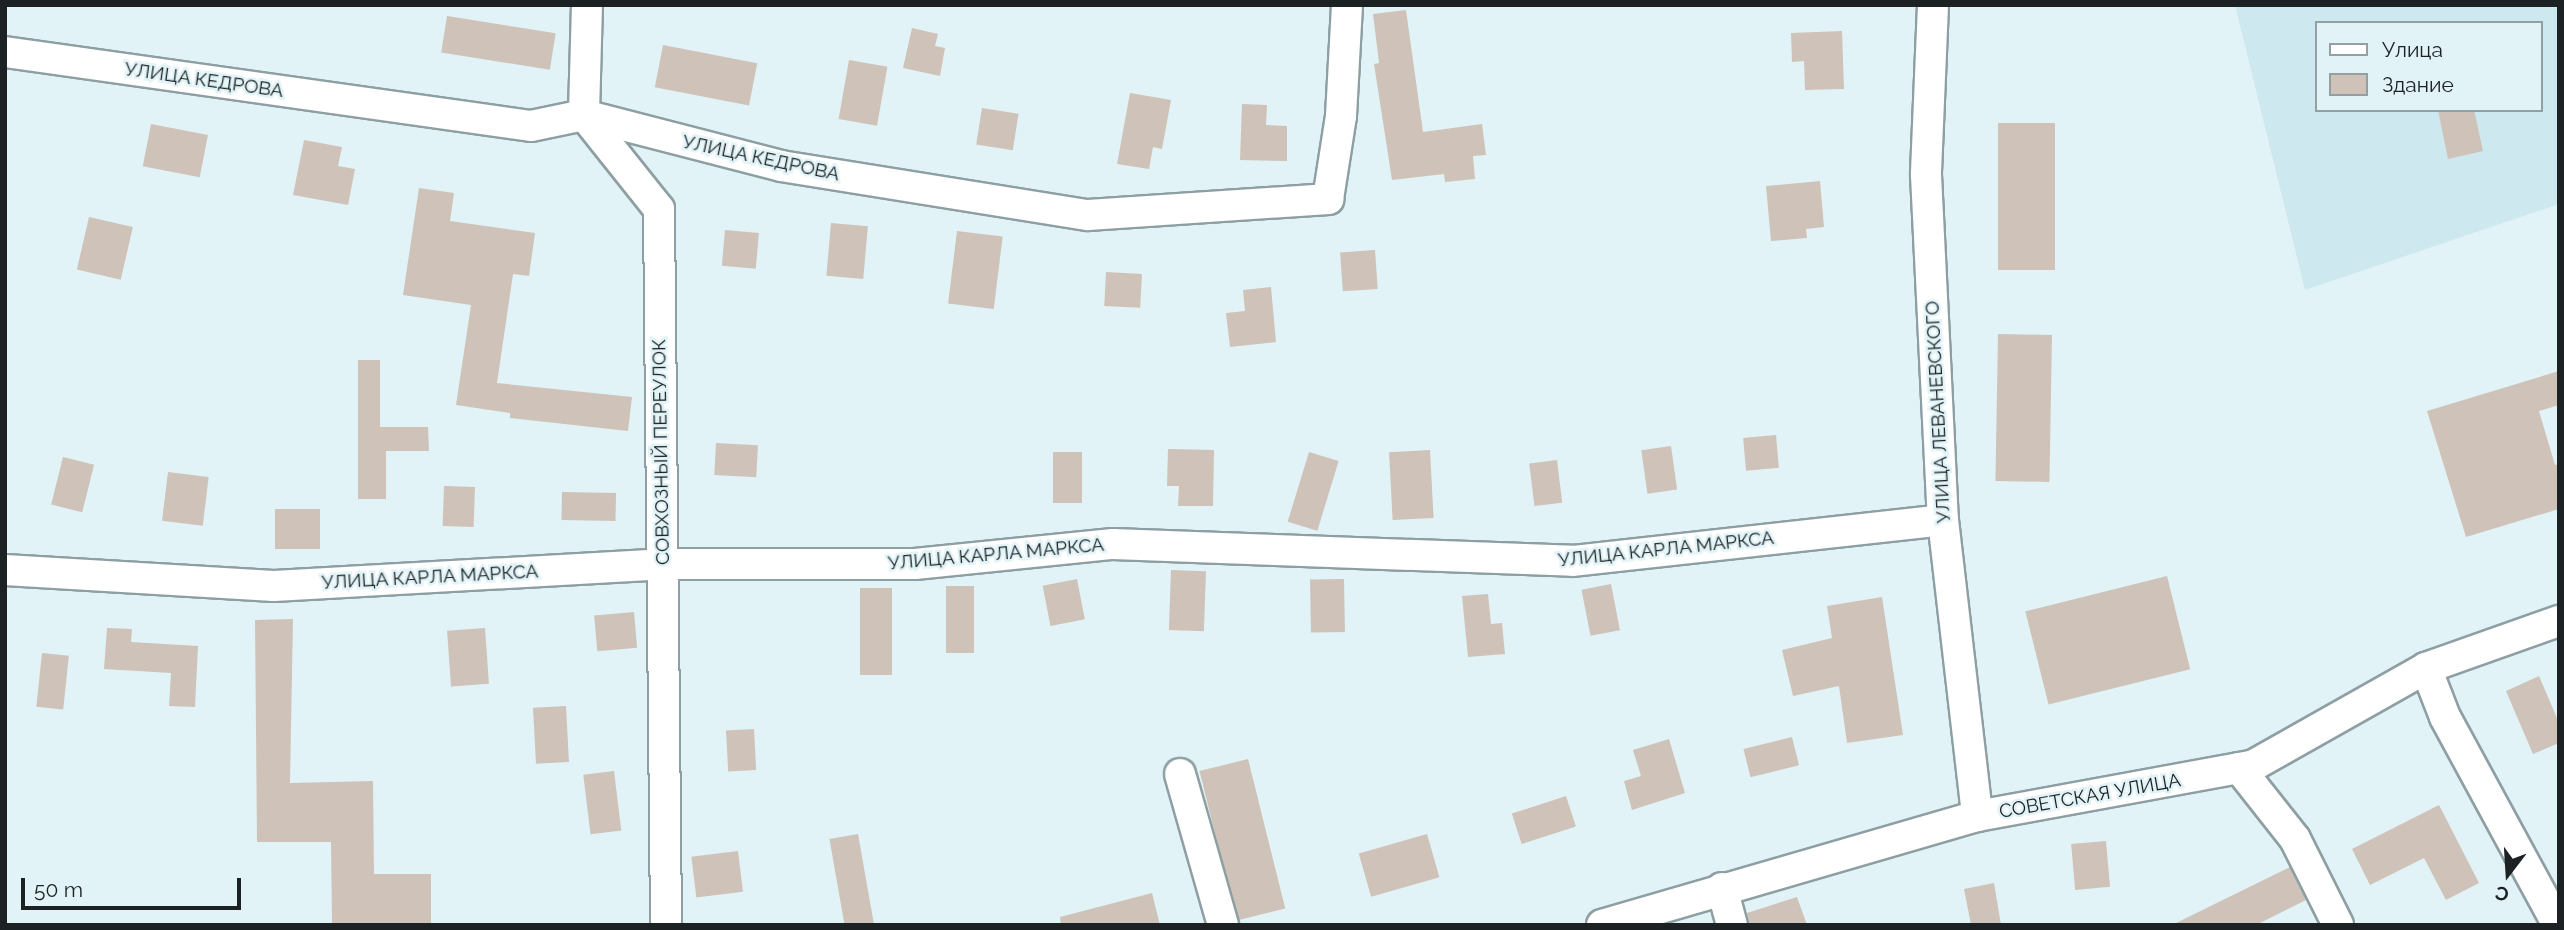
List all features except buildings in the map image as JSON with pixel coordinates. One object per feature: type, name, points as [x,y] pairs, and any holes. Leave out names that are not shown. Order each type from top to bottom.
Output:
[{"type":"street","points":[[584,116],[587,5]]},
{"type":"street","name":"УЛИЦА КЕДРОВА","points":[[5,52],[531,126],[584,116],[781,166],[1088,215],[1328,199],[1341,116],[1347,5]]},
{"type":"street","name":"УЛИЦА ЛЕВАНЕВСКОГО","points":[[1933,5],[1926,176],[1943,520],[1977,816]]},
{"type":"street","name":"СОВХОЗНЫЙ ПЕРЕУЛОК","points":[[584,116],[659,209],[666,925]]},
{"type":"street","name":"УЛИЦА КАРЛА МАРКСА","points":[[5,570],[274,586],[662,564],[915,564],[1113,544],[1573,561],[1943,520]]},
{"type":"street","name":"СОВЕТСКАЯ УЛИЦА","points":[[1602,925],[1977,816],[2254,765],[2426,668],[2559,621]]},
{"type":"street","points":[[2426,668],[2445,717],[2558,925]]},
{"type":"street","points":[[2239,768],[2295,839],[2338,925]]},
{"type":"street","points":[[1181,774],[1223,925]]},
{"type":"street","points":[[1722,888],[1731,925]]},
{"type":"shaded area","points":[[2235,5],[2559,5],[2559,204],[2305,290]]}]
